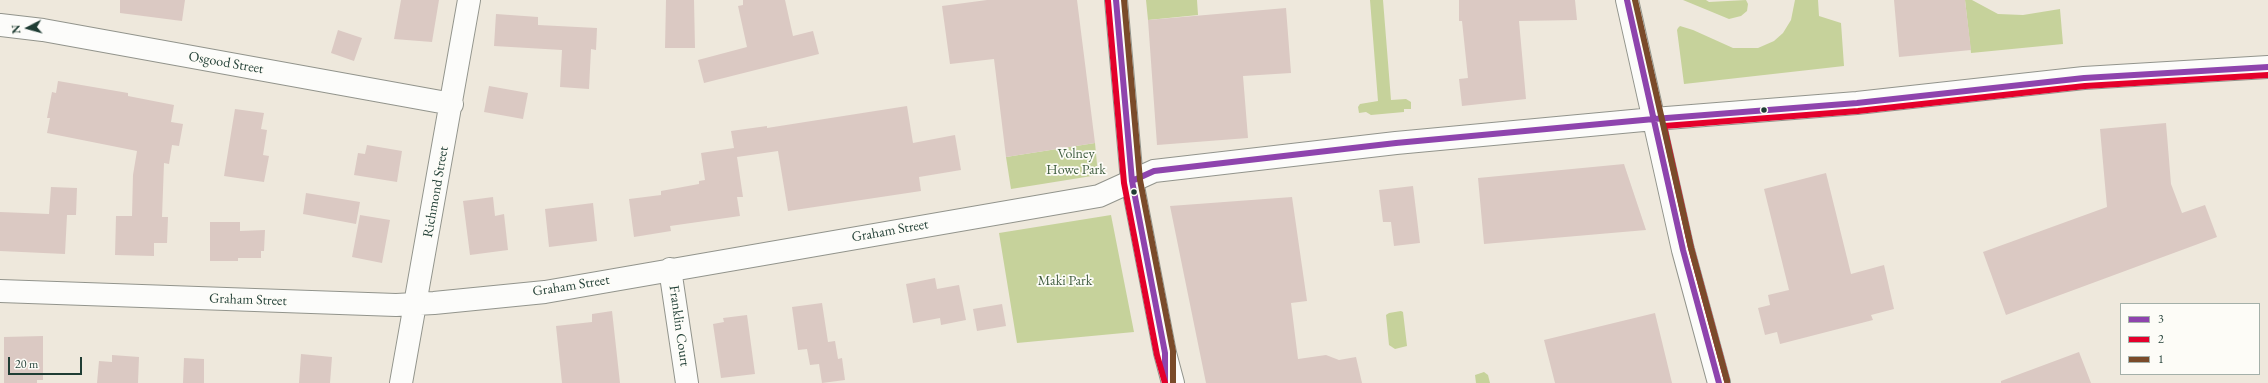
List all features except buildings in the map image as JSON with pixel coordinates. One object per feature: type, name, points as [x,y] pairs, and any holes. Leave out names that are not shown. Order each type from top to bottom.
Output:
[{"type":"street","name":"Richmond Street","points":[[401,383],[452,104],[469,0]]},
{"type":"street","points":[[1116,0],[1132,181],[1165,353],[1173,383]]},
{"type":"street","points":[[1627,0],[1683,250],[1719,383]]},
{"type":"street","name":"Osgood Street","points":[[0,25],[43,30],[452,104]]},
{"type":"street","name":"Graham Street","points":[[0,291],[415,305],[545,292],[1099,196],[1154,171],[1396,143],[1654,119],[1857,103],[2084,78],[2268,67]]},
{"type":"street","name":"Franklin Court","points":[[670,270],[687,383]]},
{"type":"street","points":[[1165,353],[1165,383]]},
{"type":"green space","points":[[1146,0],[1197,0],[1198,15],[1148,20]]},
{"type":"green space","points":[[1370,0],[1383,0],[1391,100],[1406,99],[1411,102],[1411,109],[1404,109],[1404,112],[1371,115],[1366,112],[1359,113],[1358,107],[1360,104],[1378,101]]},
{"type":"green space","points":[[1683,0],[1706,0],[1709,2],[1746,0],[1748,4],[1747,11],[1741,16],[1729,19]]},
{"type":"green space","points":[[1795,0],[1818,0],[1819,16],[1841,23],[1844,66],[1684,84],[1677,30],[1680,26],[1693,30],[1733,48],[1758,48],[1774,41],[1783,33],[1791,20]]},
{"type":"green space","points":[[1965,0],[1972,0],[1998,14],[2023,15],[2060,9],[2063,44],[1971,53]]},
{"type":"green space","name":"Volney Howe Park","points":[[1095,143],[1098,175],[1011,189],[1006,157]]},
{"type":"green space","name":"Maki Park","points":[[1111,215],[1134,332],[1017,343],[999,233]]},
{"type":"green space","points":[[1401,311],[1403,312],[1407,346],[1395,349],[1389,345],[1386,315]]},
{"type":"green space","points":[[1484,372],[1488,375],[1490,383],[1476,383],[1475,375]]},
{"type":"transit line","name":"3","points":[[1116,0],[1132,181],[1165,353],[1165,383]]},
{"type":"transit line","name":"1","points":[[1124,0],[1140,180],[1173,351],[1173,383]]},
{"type":"transit line","name":"3","points":[[1627,0],[1683,250],[1719,383]]},
{"type":"transit line","name":"1","points":[[1635,0],[1691,248],[1727,381]]},
{"type":"transit line","name":"2","points":[[1108,1],[1124,183],[1157,355],[1165,383]]},
{"type":"transit line","name":"3","points":[[1132,181],[1154,171],[1396,143],[1654,119],[1857,103],[2084,78],[2268,67]]},
{"type":"transit line","name":"2","points":[[1727,381],[1691,248],[1664,126],[1858,111],[2085,86],[2268,75]]}]
